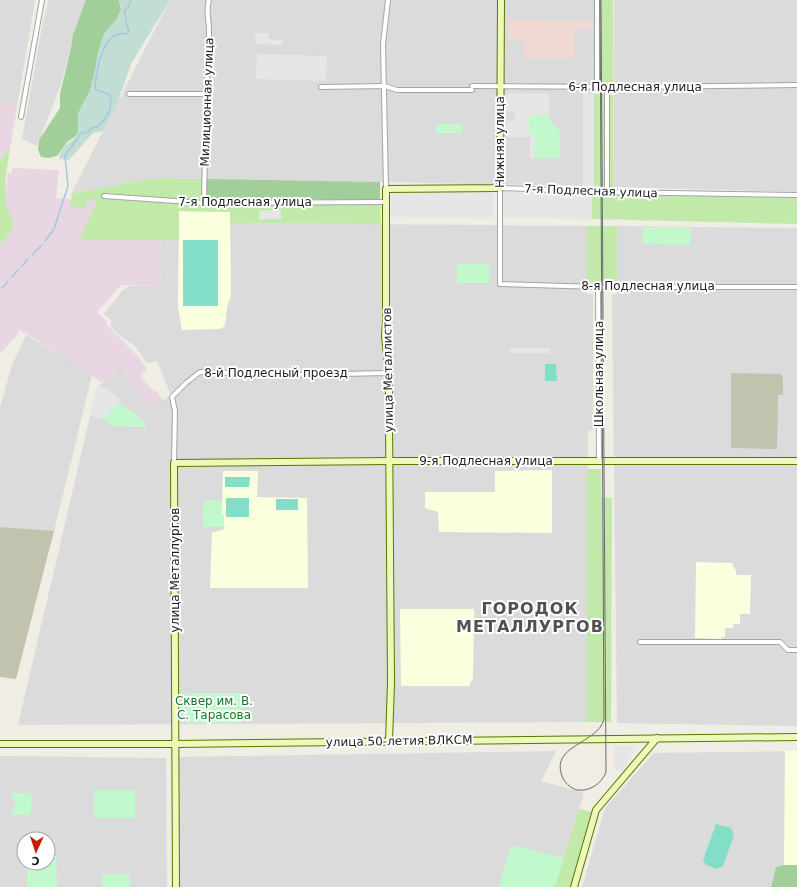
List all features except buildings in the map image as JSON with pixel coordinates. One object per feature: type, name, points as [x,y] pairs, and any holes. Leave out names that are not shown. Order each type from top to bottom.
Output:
[{"type":"street","points":[[20,118],[42,0]]},
{"type":"street","name":"Милиционная улица","points":[[204,204],[206,94],[210,28],[208,6],[209,0]]},
{"type":"street","name":"улица Металлистов","points":[[388,0],[383,44],[386,189],[385,336],[389,373],[390,741]]},
{"type":"street","name":"Нижняя улица","points":[[500,284],[501,0]]},
{"type":"street","points":[[597,0],[598,87]]},
{"type":"street","name":"6-я Подлесная улица","points":[[321,87],[385,86],[396,90],[500,86],[608,87],[797,85]]},
{"type":"street","points":[[608,87],[608,192]]},
{"type":"street","points":[[129,94],[206,94]]},
{"type":"street","name":"7-я Подлесная улица","points":[[386,189],[500,188],[608,192],[797,195]]},
{"type":"street","name":"7-я Подлесная улица","points":[[104,196],[204,204],[386,202]]},
{"type":"street","name":"8-я Подлесная улица","points":[[500,284],[598,287],[797,287]]},
{"type":"street","name":"Школьная улица","points":[[598,287],[599,461]]},
{"type":"street","name":"8-й Подлесный проезд","points":[[172,397],[200,372],[291,375],[389,373]]},
{"type":"street","name":"улица Металлургов","points":[[172,397],[175,411],[176,887]]},
{"type":"street","name":"9-я Подлесная улица","points":[[174,463],[389,460],[797,461]]},
{"type":"street","points":[[640,642],[780,642],[788,650],[797,650]]},
{"type":"street","name":"улица 50-летия ВЛКСМ","points":[[0,744],[175,744],[797,737]]},
{"type":"street","points":[[574,887],[596,810],[658,738]]},
{"type":"shaded area","points":[[0,0],[35,0],[17,106],[0,103]]},
{"type":"shaded area","points":[[49,0],[87,0],[74,35],[61,84],[37,146],[22,139],[43,22]]},
{"type":"shaded area","points":[[119,0],[170,0],[131,64],[117,104],[103,131],[93,133],[69,160],[59,159],[66,145],[77,136],[79,128],[79,112],[89,93],[94,76],[99,47],[108,29],[117,18],[121,10]]},
{"type":"shaded area","points":[[170,0],[593,0],[594,186],[154,178],[71,194]]},
{"type":"shaded area","points":[[614,0],[797,0],[797,192],[613,187]]},
{"type":"shaded area","points":[[508,20],[593,21],[593,29],[574,29],[574,58],[523,58],[524,40],[508,38]]},
{"type":"shaded area","points":[[255,33],[268,33],[269,39],[282,40],[282,45],[256,44]]},
{"type":"shaded area","points":[[257,54],[327,56],[326,81],[256,79]]},
{"type":"shaded area","points":[[507,93],[549,94],[549,115],[529,115],[529,134],[535,134],[534,158],[530,158],[530,137],[507,137],[507,121],[515,121],[515,111],[506,111]]},
{"type":"shaded area","points":[[583,93],[594,94],[594,186],[583,186]]},
{"type":"shaded area","points":[[0,103],[17,106],[10,148],[0,160]]},
{"type":"shaded area","points":[[12,168],[59,170],[56,198],[95,200],[96,203],[81,239],[161,240],[160,286],[121,285],[97,312],[147,369],[140,376],[155,392],[157,391],[163,402],[152,408],[123,377],[128,372],[122,367],[103,383],[19,329],[17,335],[0,354],[0,244],[7,238],[14,224],[6,212],[3,190],[6,188],[8,173],[12,173]]},
{"type":"shaded area","points":[[391,191],[494,193],[494,219],[390,217]]},
{"type":"shaded area","points":[[503,192],[592,194],[592,219],[503,218]]},
{"type":"shaded area","points":[[281,210],[281,219],[259,219],[259,211]]},
{"type":"shaded area","points":[[179,211],[230,212],[230,223],[587,226],[587,294],[593,294],[593,430],[588,431],[587,722],[18,725],[97,386],[103,383],[122,367],[128,372],[123,376],[152,408],[171,395],[157,361],[147,363],[134,345],[120,336],[111,327],[110,322],[112,321],[104,314],[122,291],[129,286],[160,286],[161,240],[179,240]]},
{"type":"shaded area","points":[[179,211],[230,212],[231,295],[227,307],[225,326],[220,329],[182,330],[178,307]]},
{"type":"shaded area","points":[[617,226],[797,228],[797,726],[617,723],[612,295],[617,294]]},
{"type":"shaded area","points":[[26,335],[92,375],[54,531],[0,527],[0,407],[12,365]]},
{"type":"shaded area","points":[[510,348],[550,348],[550,353],[510,353]]},
{"type":"shaded area","points":[[731,373],[781,374],[783,379],[783,395],[778,395],[777,449],[731,448]]},
{"type":"shaded area","points":[[97,386],[108,389],[121,400],[101,419],[90,415]]},
{"type":"shaded area","points":[[552,470],[552,533],[439,532],[438,512],[425,508],[425,492],[495,492],[495,471]]},
{"type":"shaded area","points":[[223,471],[258,471],[257,497],[307,498],[308,588],[210,588],[212,533],[224,529],[224,515],[222,515]]},
{"type":"shaded area","points":[[0,527],[54,531],[16,679],[0,677]]},
{"type":"shaded area","points":[[696,562],[732,563],[736,571],[736,575],[751,575],[750,614],[740,614],[740,624],[733,624],[733,628],[725,628],[725,637],[722,637],[722,639],[695,638]]},
{"type":"shaded area","points":[[400,609],[474,609],[473,678],[469,686],[401,686]]},
{"type":"shaded area","points":[[614,746],[637,746],[622,772],[614,769]]},
{"type":"shaded area","points":[[556,751],[541,781],[584,793],[555,887],[180,887],[178,757]]},
{"type":"shaded area","points":[[785,751],[797,751],[797,865],[784,865]]},
{"type":"shaded area","points":[[797,751],[797,865],[776,867],[771,887],[582,887],[605,808],[654,753]]},
{"type":"shaded area","points":[[0,756],[166,758],[167,887],[0,887]]},
{"type":"green space","points":[[86,0],[119,0],[121,10],[115,22],[104,34],[90,91],[78,114],[78,132],[76,136],[67,142],[57,156],[48,158],[41,157],[38,150],[39,140],[60,108],[60,94],[73,35]]},
{"type":"green space","points":[[593,0],[613,0],[613,83],[593,83]]},
{"type":"green space","points":[[594,94],[613,95],[613,187],[594,186]]},
{"type":"green space","points":[[529,115],[549,115],[549,118],[560,132],[560,158],[534,158],[535,134],[529,134]]},
{"type":"green space","points":[[436,124],[462,124],[462,133],[436,133]]},
{"type":"green space","points":[[10,148],[5,187],[7,205],[14,224],[7,238],[0,243],[0,160]]},
{"type":"green space","points":[[154,178],[207,179],[206,199],[380,200],[381,224],[230,223],[230,212],[179,211],[179,240],[80,239],[96,203],[95,200],[88,200],[85,209],[70,206],[72,199],[71,194]]},
{"type":"green space","points":[[207,179],[380,182],[380,200],[206,199]]},
{"type":"green space","points":[[592,194],[797,198],[797,224],[592,219]]},
{"type":"green space","points":[[587,226],[617,226],[617,283],[587,283]]},
{"type":"green space","points":[[643,227],[691,228],[690,245],[642,244]]},
{"type":"green space","points":[[183,240],[218,240],[218,306],[183,306]]},
{"type":"green space","points":[[457,264],[489,264],[490,283],[457,283]]},
{"type":"green space","points":[[545,364],[556,364],[557,381],[545,381]]},
{"type":"green space","points":[[119,403],[132,411],[146,424],[146,427],[111,426],[103,418]]},
{"type":"green space","points":[[587,469],[601,469],[601,497],[612,498],[611,722],[587,722]]},
{"type":"green space","points":[[225,477],[250,477],[249,487],[225,487]]},
{"type":"green space","points":[[226,498],[249,498],[249,517],[226,517]]},
{"type":"green space","points":[[276,499],[298,499],[298,510],[276,510]]},
{"type":"green space","points":[[204,500],[222,501],[224,527],[203,527]]},
{"type":"green space","name":"Сквер им. В. С. Тарасова","points":[[186,693],[241,693],[241,723],[186,723]]},
{"type":"green space","points":[[94,790],[135,790],[135,818],[94,818]]},
{"type":"green space","points":[[13,793],[31,793],[32,811],[28,815],[11,815],[15,806],[15,802],[12,797]]},
{"type":"green space","points":[[579,809],[592,812],[571,887],[549,887],[540,852],[564,858]]},
{"type":"green space","points":[[716,824],[731,828],[734,835],[723,866],[717,869],[706,865],[703,860]]},
{"type":"green space","points":[[511,845],[564,858],[555,887],[499,887]]},
{"type":"green space","points":[[56,856],[57,887],[27,887],[27,871],[56,871]]},
{"type":"green space","points":[[784,865],[797,865],[797,887],[771,887],[776,867]]},
{"type":"green space","points":[[102,874],[129,874],[130,887],[102,887]]},
{"type":"waterway","points":[[45,241],[54,229],[68,186],[65,156],[81,133],[89,132],[91,128],[98,127],[107,116],[110,109],[110,95],[95,89],[97,73],[102,53],[106,45],[118,34],[127,34],[129,30],[124,11],[128,7],[131,0]]},
{"type":"waterway","points":[[32,255],[42,245]]},
{"type":"waterway","points":[[21,267],[28,259]]},
{"type":"waterway","points":[[12,277],[18,270]]},
{"type":"waterway","points":[[2,288],[8,281]]},
{"type":"tram line","points":[[600,0],[604,719],[600,727],[593,734],[568,751],[563,758],[560,766],[562,776],[566,783],[577,790],[586,790],[595,786],[602,780],[606,772],[601,0]]},
{"type":"district","name":"ГОРОДОК МЕТАЛЛУРГОВ","points":[[530,617]]}]
